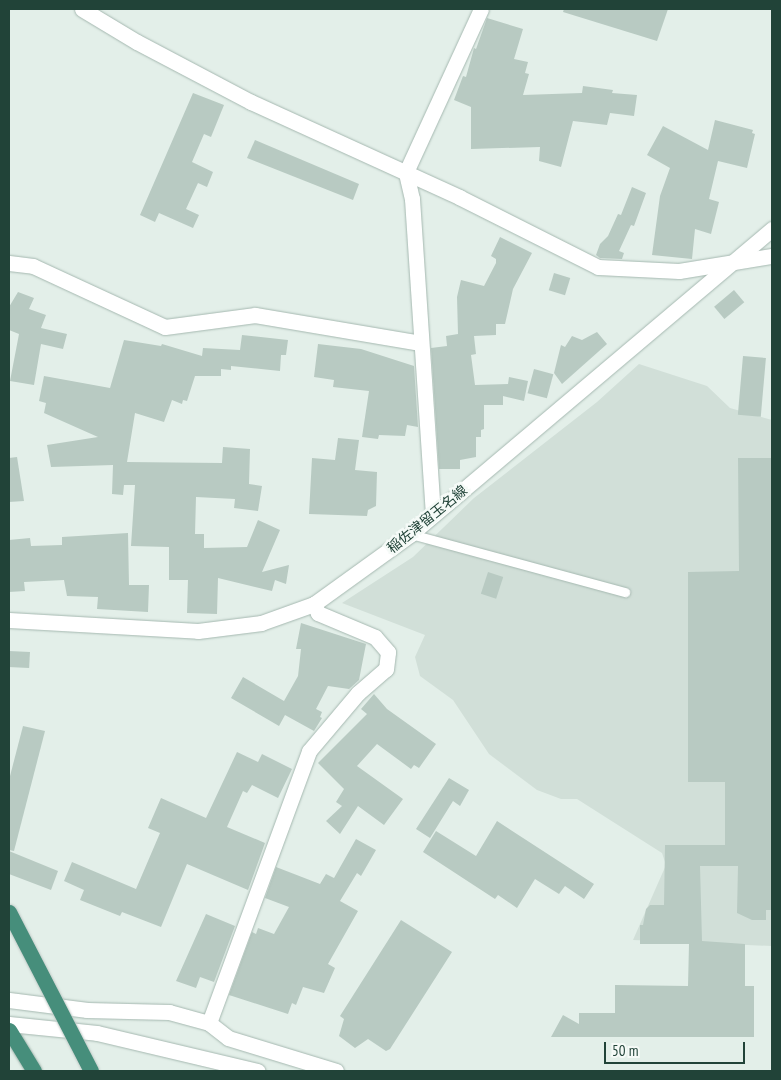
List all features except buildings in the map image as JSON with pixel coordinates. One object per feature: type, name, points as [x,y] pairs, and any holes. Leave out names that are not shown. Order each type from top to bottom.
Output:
[{"type":"highway","points":[[9,912],[91,1071]]},
{"type":"highway","points":[[9,1030],[34,1071]]},
{"type":"street","points":[[82,9],[137,42],[251,102],[406,172],[598,267],[679,271],[735,260],[772,256]]},
{"type":"street","points":[[434,516],[412,199],[406,172],[481,9]]},
{"type":"street","name":"稲佐津留玉名線","points":[[9,620],[198,631],[261,623],[314,604],[434,516],[772,229]]},
{"type":"street","points":[[9,263],[33,266],[166,327],[254,315],[421,343]]},
{"type":"street","points":[[209,1023],[308,751],[358,693],[386,669],[388,652],[375,637],[318,613],[314,604]]},
{"type":"street","points":[[9,1000],[87,1010],[169,1012],[209,1023],[228,1038],[336,1071]]},
{"type":"street","points":[[9,1024],[97,1033],[258,1071]]},
{"type":"lane","points":[[411,534],[624,592]]},
{"type":"shaded area","points":[[639,364],[707,386],[730,408],[772,420],[772,946],[633,940],[666,865],[662,853],[577,799],[561,799],[537,790],[489,754],[453,700],[420,676],[415,657],[425,635],[342,603],[413,557],[474,498],[597,402]]}]
